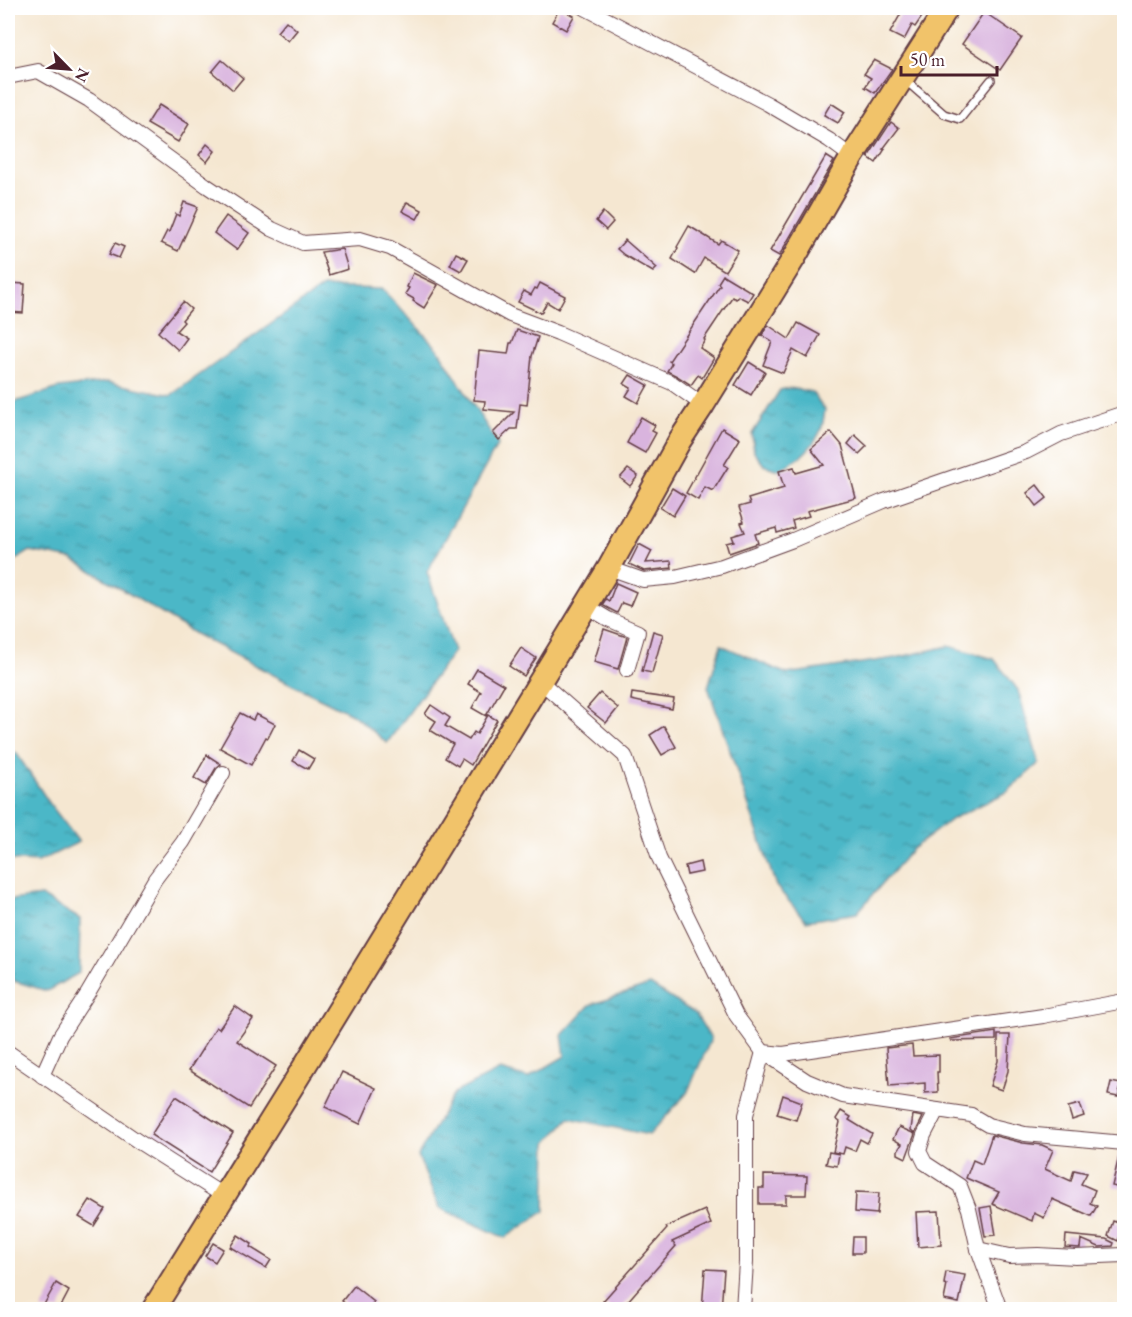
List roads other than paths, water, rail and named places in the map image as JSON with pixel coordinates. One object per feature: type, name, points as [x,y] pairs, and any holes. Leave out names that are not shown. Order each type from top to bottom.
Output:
[{"type":"main road","points":[[153,1310],[586,606],[680,440],[794,258],[852,157],[947,8]]},
{"type":"street","points":[[585,8],[768,104],[829,140],[852,157]]},
{"type":"street","points":[[8,77],[38,71],[89,100],[207,186],[272,229],[303,243],[360,239],[390,248],[510,315],[558,333],[672,383],[703,405]]},
{"type":"street","points":[[609,568],[643,580],[675,577],[722,566],[793,540],[884,501],[1026,453],[1061,434],[1125,413]]},
{"type":"street","points":[[586,606],[638,632],[627,670]]},
{"type":"street","points":[[540,681],[625,756],[659,858],[736,1016],[763,1052],[807,1081],[843,1096],[971,1116],[988,1125],[1025,1134],[1125,1143]]},
{"type":"street","points":[[42,1076],[60,1036],[155,879],[183,842],[223,774]]},
{"type":"street","points":[[763,1052],[783,1054],[1042,1016],[1125,1001]]},
{"type":"street","points":[[8,1052],[139,1142],[224,1196]]},
{"type":"street","points":[[743,1310],[746,1262],[746,1115],[763,1052]]},
{"type":"street","points":[[937,1110],[919,1150],[925,1163],[960,1186],[969,1209],[978,1249],[1001,1310]]},
{"type":"street","points":[[978,1249],[1009,1256],[1125,1255]]},
{"type":"lane","points":[[903,78],[944,114],[960,119],[991,80]]},
{"type":"water","points":[[323,287],[382,289],[438,349],[498,444],[427,572],[454,651],[387,743],[352,714],[197,635],[72,559],[30,551],[8,565],[8,404],[59,388],[107,382],[171,395]]},
{"type":"water","points":[[789,388],[812,392],[825,410],[821,430],[813,444],[797,459],[778,470],[764,465],[754,452],[752,434],[780,390]]},
{"type":"water","points":[[721,645],[787,674],[895,658],[949,646],[994,659],[1018,690],[1039,763],[1007,792],[952,819],[912,849],[857,913],[806,921],[776,886],[708,687]]},
{"type":"water","points":[[8,748],[17,754],[50,804],[79,842],[38,862],[8,860]]},
{"type":"water","points":[[41,896],[80,919],[79,973],[47,991],[14,981],[8,973],[8,906],[11,900]]},
{"type":"water","points":[[650,985],[696,1014],[711,1039],[687,1093],[649,1135],[569,1118],[547,1143],[545,1211],[505,1238],[439,1208],[418,1156],[454,1093],[500,1070],[528,1078],[565,1056],[562,1035],[590,1005]]}]
